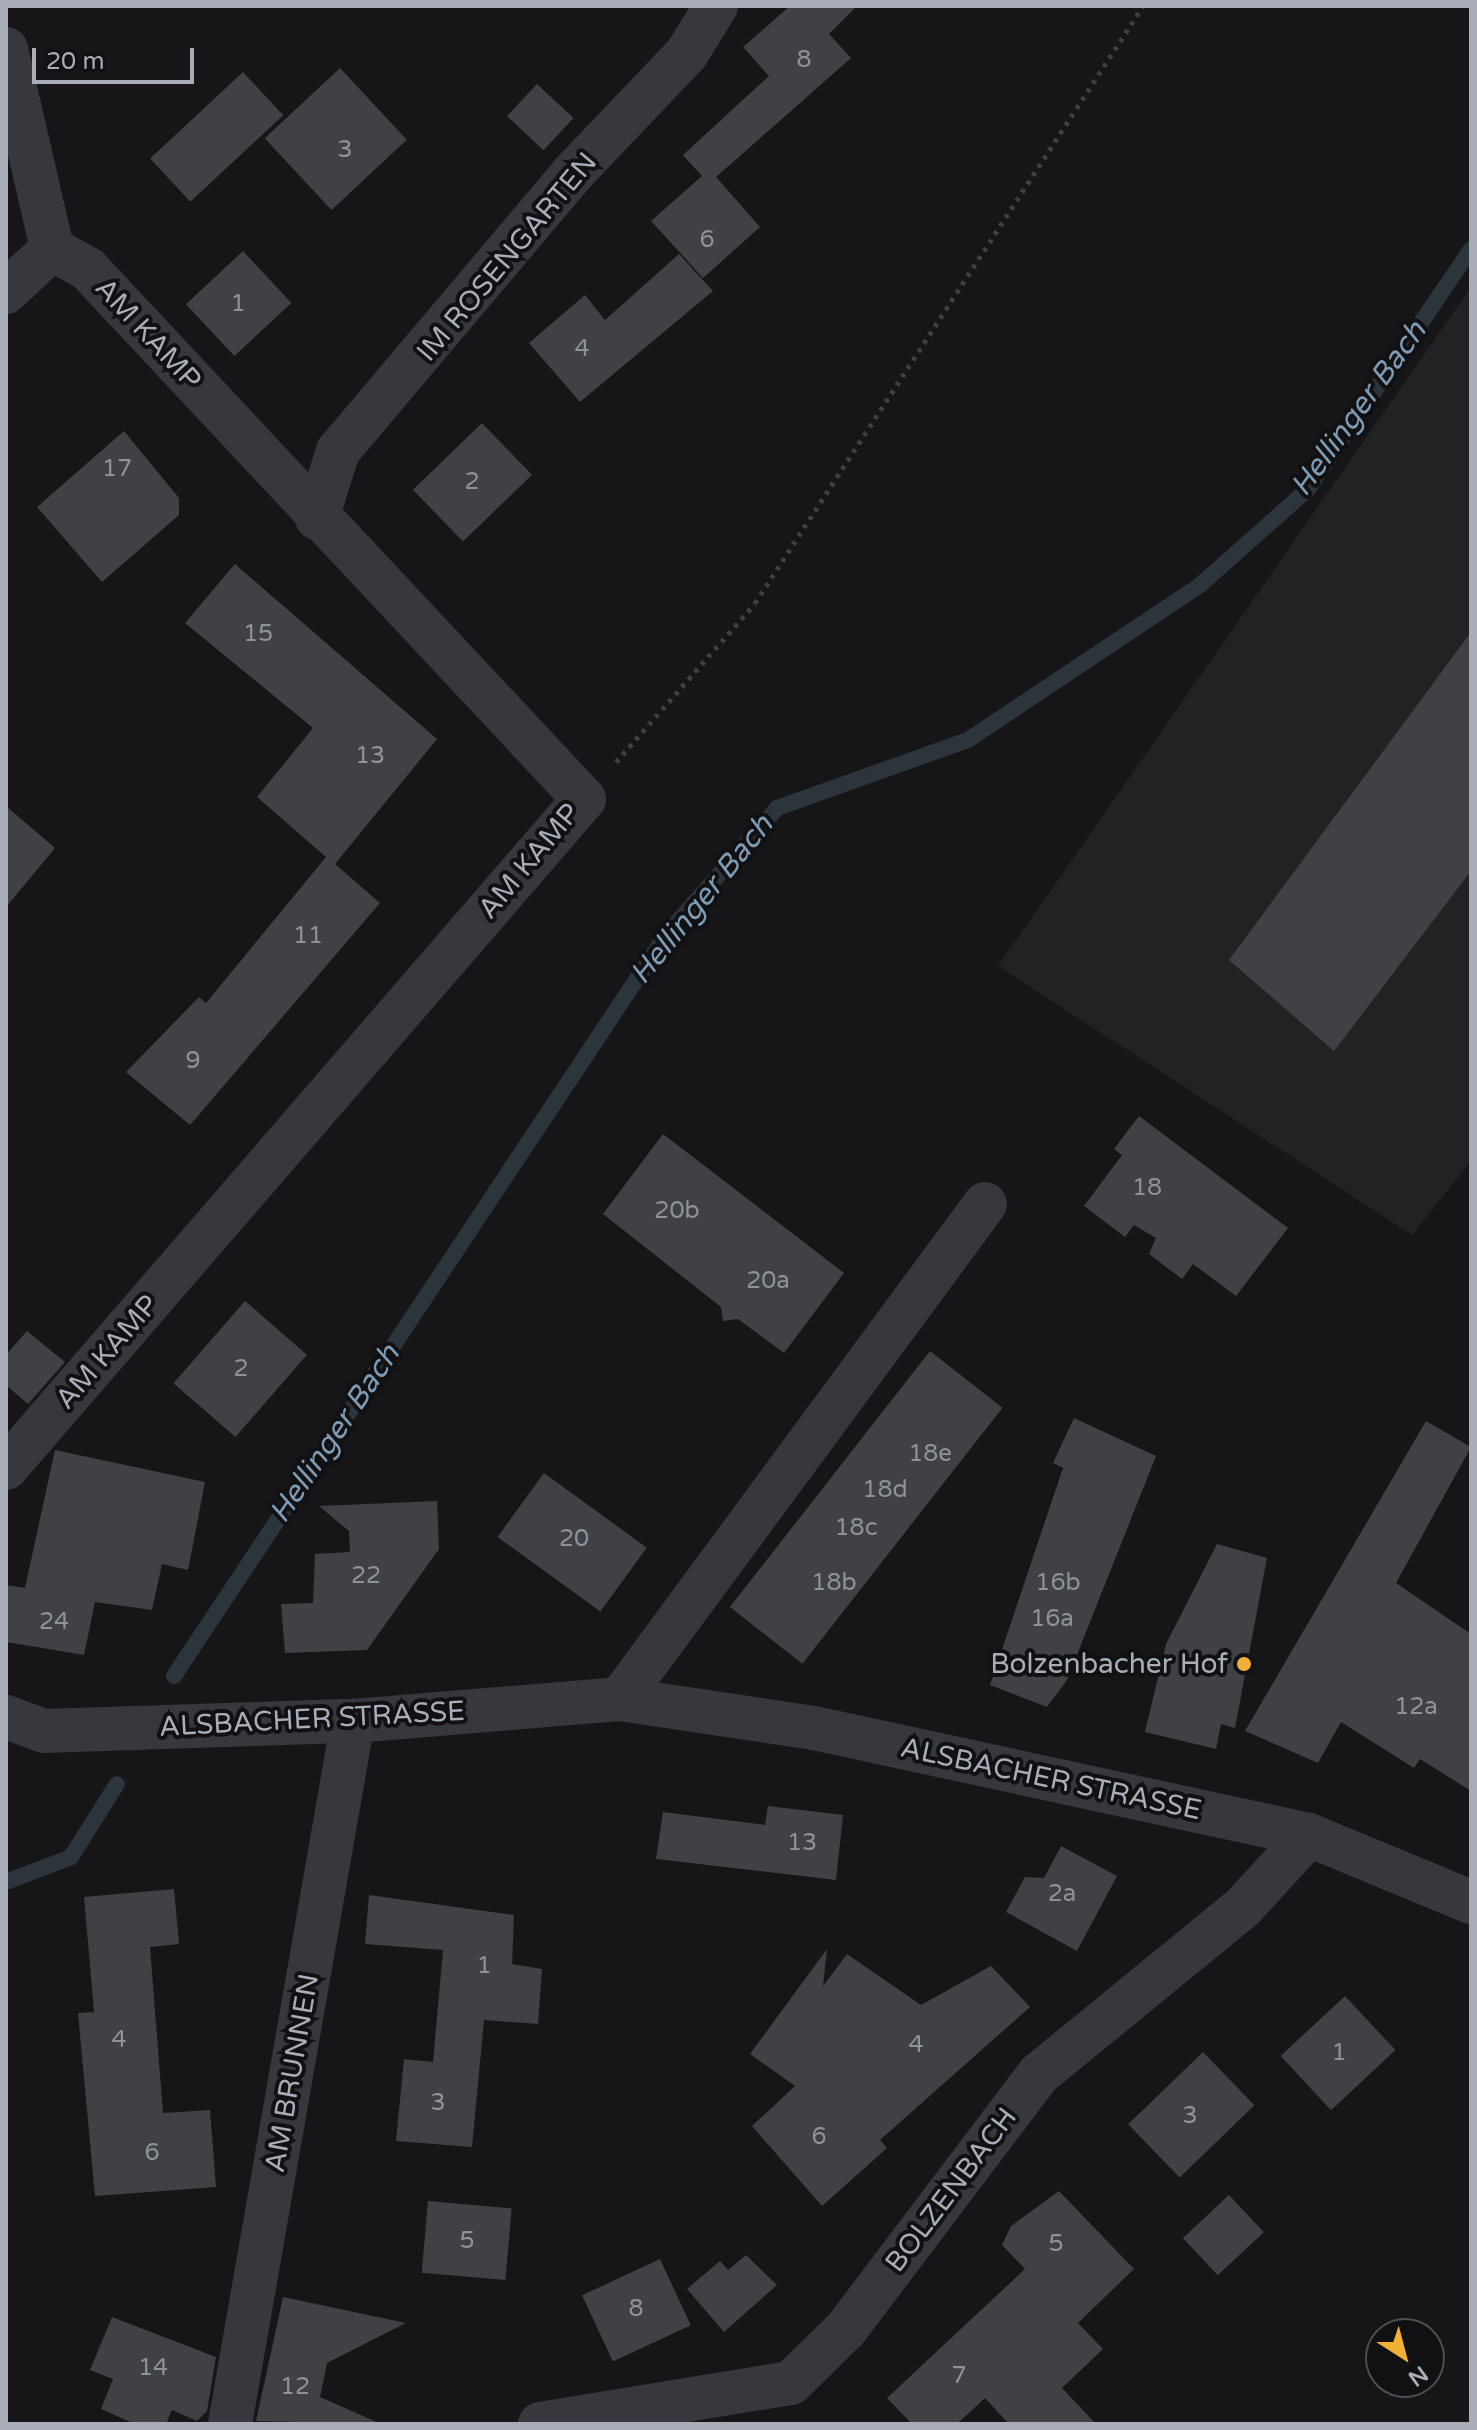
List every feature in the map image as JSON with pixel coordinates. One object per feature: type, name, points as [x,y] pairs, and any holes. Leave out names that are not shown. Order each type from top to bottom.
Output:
[{"type":"street","name":"IM ROSENGARTEN","points":[[317,518],[338,451],[571,175],[687,53],[716,6]]},
{"type":"street","points":[[6,49],[52,249],[6,292]]},
{"type":"street","name":"AM KAMP","points":[[6,1468],[584,799],[317,518],[88,269],[52,249]]},
{"type":"street","points":[[620,1699],[985,1204]]},
{"type":"street","name":"ALSBACHER STRASSE","points":[[6,1717],[44,1731],[353,1721],[620,1699],[814,1728],[1309,1835],[1471,1902]]},
{"type":"street","name":"AM BRUNNEN","points":[[230,2424],[353,1721]]},
{"type":"street","name":"BOLZENBACH","points":[[540,2424],[791,2383],[846,2329],[1039,2074],[1244,1906],[1309,1835]]},
{"type":"path","points":[[584,799],[755,603],[1143,6]]},
{"type":"shaded area","points":[[1471,287],[1471,1161],[1412,1235],[998,966]]},
{"type":"building","points":[[790,6],[857,6],[829,34],[851,58],[716,177],[760,227],[703,278],[651,221],[702,176],[683,155],[769,76],[743,47]]},
{"type":"building","points":[[340,68],[407,140],[332,210],[265,138]]},
{"type":"building","points":[[243,72],[283,115],[190,202],[150,159]]},
{"type":"building","points":[[537,84],[574,118],[544,150],[507,116]]},
{"type":"building","points":[[243,251],[291,303],[234,356],[186,304]]},
{"type":"building","points":[[679,254],[713,291],[580,402],[529,343],[585,295],[605,320]]},
{"type":"building","points":[[482,423],[532,475],[463,541],[413,490]]},
{"type":"building","points":[[124,431],[179,498],[179,515],[102,582],[37,507]]},
{"type":"building","points":[[235,564],[437,739],[335,864],[380,903],[190,1125],[126,1072],[199,997],[206,1003],[326,857],[257,797],[313,728],[185,623]]},
{"type":"building","points":[[1471,632],[1471,871],[1334,1051],[1229,960]]},
{"type":"building","points":[[6,806],[55,848],[6,907]]},
{"type":"building","points":[[1139,1116],[1288,1228],[1236,1296],[1193,1264],[1182,1279],[1149,1254],[1156,1238],[1134,1225],[1125,1237],[1084,1206],[1122,1155],[1114,1149]]},
{"type":"building","points":[[663,1134],[844,1273],[784,1353],[738,1319],[723,1321],[721,1307],[603,1214]]},
{"type":"building","points":[[245,1301],[307,1355],[235,1437],[173,1383]]},
{"type":"building","points":[[27,1331],[65,1362],[28,1404],[6,1385],[6,1355]]},
{"type":"building","points":[[930,1351],[1002,1408],[802,1664],[730,1607]]},
{"type":"building","points":[[1074,1418],[1156,1456],[1067,1680],[1047,1707],[990,1685],[1063,1468],[1053,1463]]},
{"type":"building","points":[[1426,1421],[1471,1447],[1396,1583],[1471,1634],[1471,1791],[1420,1759],[1414,1768],[1341,1722],[1318,1763],[1245,1731]]},
{"type":"building","points":[[55,1450],[205,1482],[188,1570],[162,1564],[152,1610],[95,1602],[84,1655],[6,1642],[6,1585],[25,1588]]},
{"type":"building","points":[[544,1473],[647,1548],[600,1612],[498,1537]]},
{"type":"building","points":[[437,1501],[439,1549],[367,1650],[285,1653],[281,1604],[313,1603],[315,1554],[350,1552],[349,1531],[319,1506]]},
{"type":"building","points":[[1217,1544],[1267,1558],[1235,1728],[1221,1724],[1216,1749],[1145,1732],[1166,1644]]},
{"type":"building","points":[[768,1806],[843,1815],[836,1880],[656,1859],[663,1812],[765,1825]]},
{"type":"building","points":[[1061,1846],[1117,1876],[1077,1951],[1006,1912],[1025,1877],[1044,1878]]},
{"type":"building","points":[[174,1889],[179,1944],[150,1947],[163,2113],[210,2110],[216,2187],[95,2196],[78,2013],[94,2012],[84,1897]]},
{"type":"building","points":[[369,1895],[514,1915],[512,1964],[542,1969],[538,2024],[484,2020],[472,2147],[396,2141],[404,2059],[433,2062],[443,1950],[365,1944]]},
{"type":"building","points":[[827,1949],[823,1986],[847,1954],[921,2005],[991,1966],[1030,2007],[880,2140],[887,2148],[822,2206],[752,2126],[795,2086],[750,2054]]},
{"type":"building","points":[[1345,1996],[1395,2050],[1331,2110],[1281,2056]]},
{"type":"building","points":[[1203,2052],[1254,2105],[1180,2177],[1128,2124]]},
{"type":"building","points":[[1059,2191],[1134,2269],[1078,2323],[1103,2349],[1062,2388],[1096,2424],[1009,2424],[985,2398],[957,2424],[912,2424],[887,2398],[1025,2269],[1002,2245],[1011,2226]]},
{"type":"building","points":[[1229,2195],[1264,2232],[1218,2275],[1183,2238]]},
{"type":"building","points":[[428,2201],[512,2208],[505,2280],[422,2273]]},
{"type":"building","points":[[746,2255],[777,2285],[724,2332],[687,2289],[720,2261],[728,2270]]},
{"type":"building","points":[[660,2259],[691,2325],[613,2362],[582,2295]]},
{"type":"building","points":[[283,2297],[406,2323],[327,2363],[320,2397],[381,2424],[256,2421]]},
{"type":"building","points":[[112,2317],[216,2357],[207,2411],[197,2421],[172,2410],[166,2424],[135,2424],[101,2409],[113,2379],[90,2370]]},
{"type":"waterway","name":"Hellinger Bach","points":[[174,1676],[666,935],[777,808],[968,740],[1200,585],[1308,489],[1471,249]]},
{"type":"waterway","name":"Hellinger Bach","points":[[6,1882],[71,1857],[117,1784]]},
{"type":"place","name":"Bolzenbacher Hof","points":[[1244,1664]]}]
